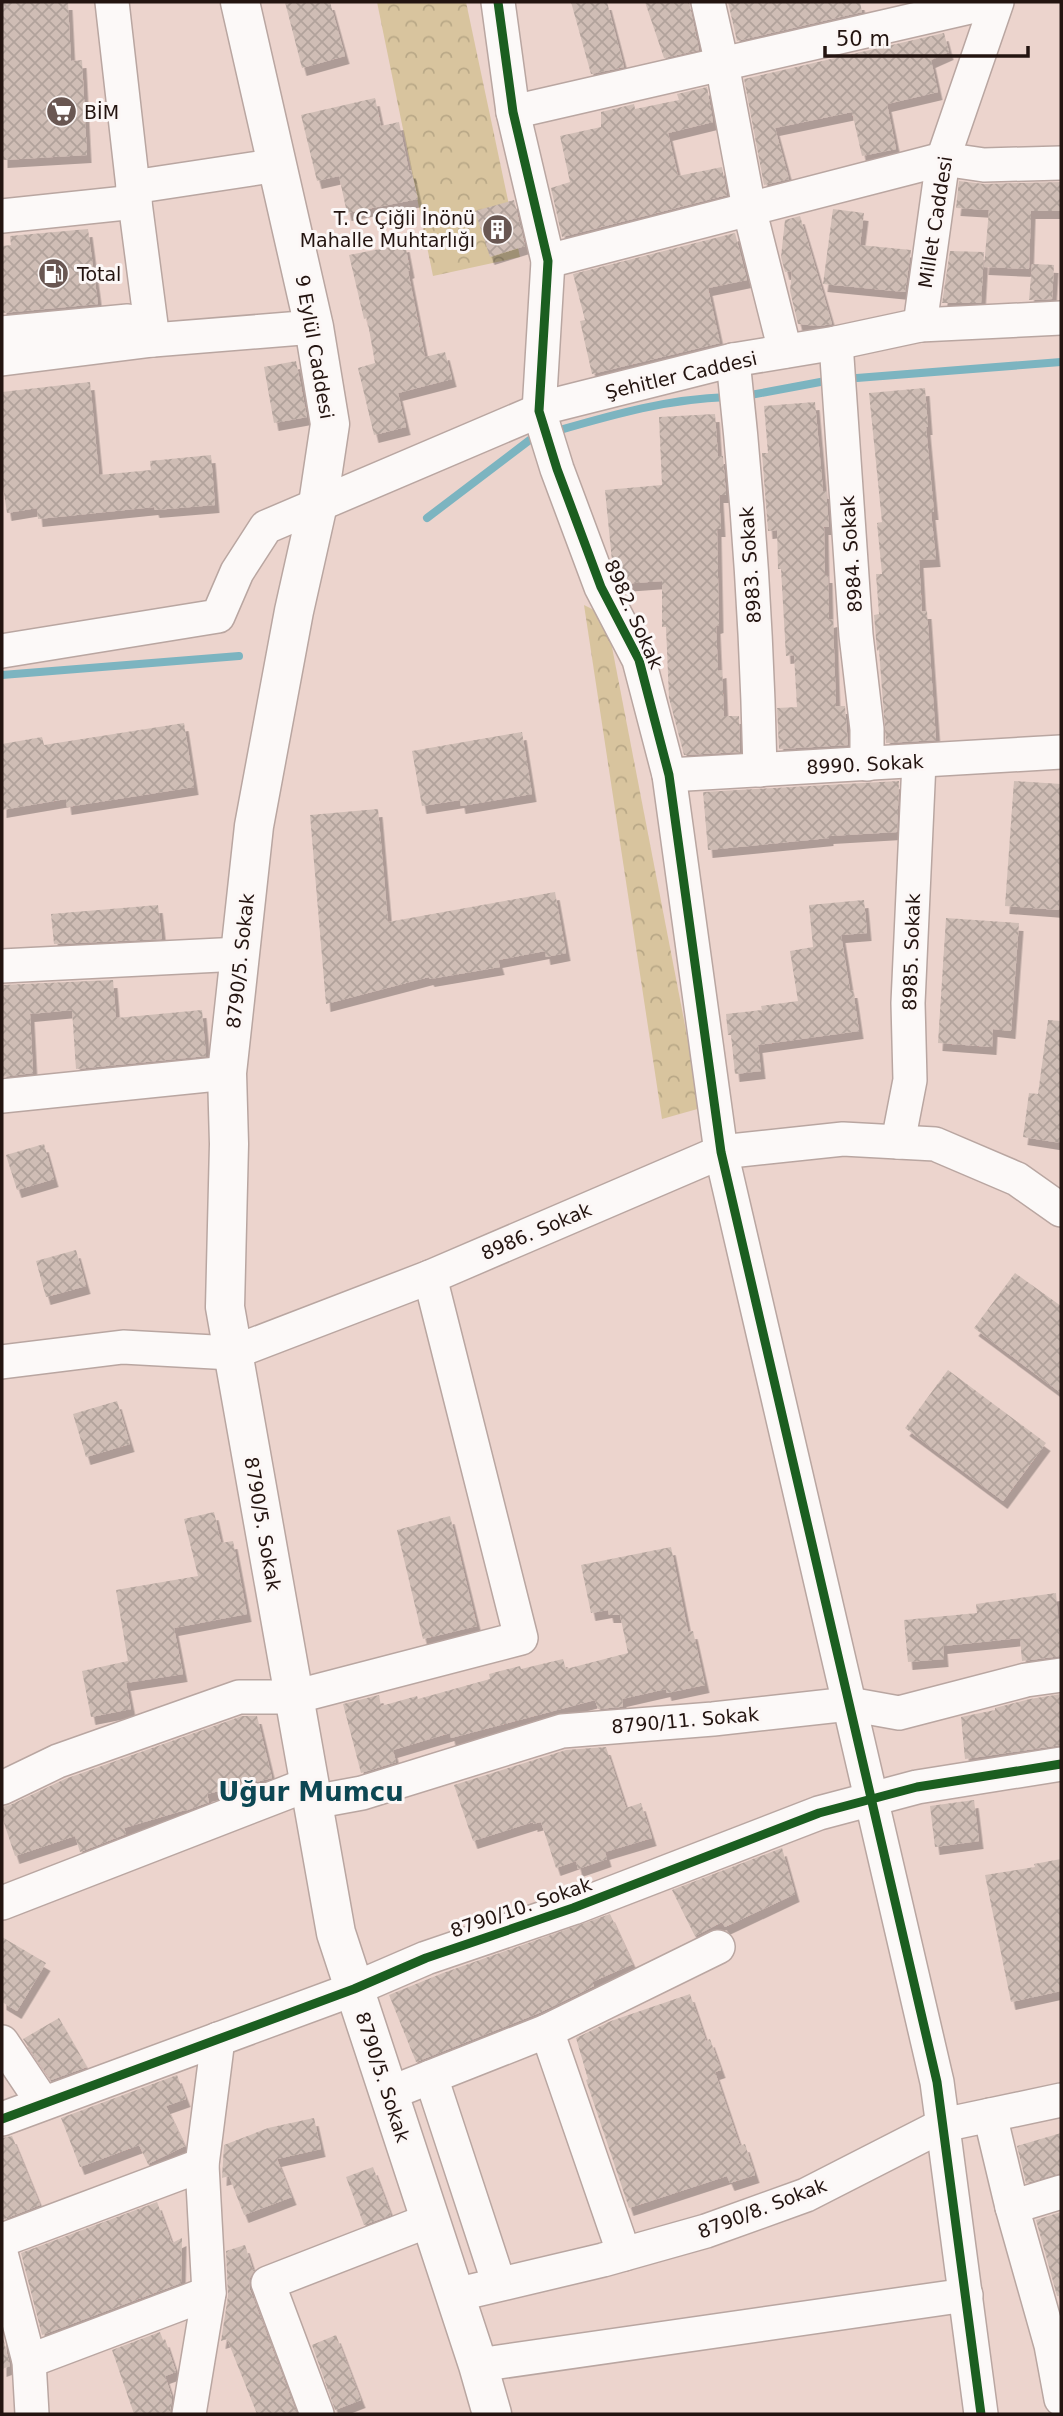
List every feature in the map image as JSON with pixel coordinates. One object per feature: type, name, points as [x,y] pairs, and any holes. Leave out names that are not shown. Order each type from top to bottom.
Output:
[{"type":"main road","name":"9 Eylül Caddesi","points":[[240,2],[314,327],[330,424],[318,504],[294,611]]},
{"type":"main road","name":"8790/5. Sokak","points":[[294,611],[254,826],[227,1073],[229,1144],[225,1307],[336,1933],[492,2414]]},
{"type":"street","points":[[113,2],[151,329]]},
{"type":"street","points":[[498,2],[513,112],[548,261],[538,411]]},
{"type":"street","points":[[708,2],[749,208],[785,351]]},
{"type":"street","points":[[513,112],[995,2]]},
{"type":"street","name":"Millet Caddesi","points":[[920,325],[943,159],[995,2]]},
{"type":"street","points":[[548,261],[943,159],[984,165],[1061,163]]},
{"type":"street","points":[[2,216],[134,195],[278,165]]},
{"type":"street","name":"Şehitler Caddesi","points":[[2,651],[218,616],[237,572],[266,527],[550,406],[734,369],[785,351],[837,352],[920,325],[1061,318]]},
{"type":"street","points":[[2,334],[314,327]]},
{"type":"street","points":[[2,359],[151,329]]},
{"type":"street","name":"8984. Sokak","points":[[837,352],[856,635],[867,729],[867,764]]},
{"type":"street","name":"8983. Sokak","points":[[734,369],[758,672],[760,770]]},
{"type":"street","name":"8982. Sokak","points":[[538,411],[601,587],[639,660],[669,775],[721,1152],[937,2082],[981,2414]]},
{"type":"street","name":"8990. Sokak","points":[[669,775],[919,762],[1061,751]]},
{"type":"street","name":"8985. Sokak","points":[[898,1142],[909,1080],[908,1003],[919,762]]},
{"type":"street","points":[[2,966],[240,954]]},
{"type":"street","points":[[2,1096],[227,1073]]},
{"type":"street","name":"8986. Sokak","points":[[2,1362],[123,1347],[232,1353],[430,1277],[721,1152],[843,1139],[935,1144],[1017,1179],[1061,1210]]},
{"type":"street","points":[[2,1788],[58,1760],[239,1697],[294,1697],[520,1638],[430,1277]]},
{"type":"street","name":"8790/11. Sokak","points":[[2,1903],[311,1793],[362,1793],[562,1731],[713,1719],[849,1704],[899,1713],[1026,1680],[1061,1675]]},
{"type":"street","name":"8790/10. Sokak","points":[[2,2119],[354,1989],[426,1958],[573,1908],[819,1813],[916,1787],[1061,1764]]},
{"type":"street","points":[[390,2093],[547,2031],[718,1947]]},
{"type":"street","points":[[547,2031],[624,2254]]},
{"type":"street","points":[[189,2414],[209,2293],[202,2165],[218,2039]]},
{"type":"street","points":[[2,2042],[43,2103]]},
{"type":"street","points":[[431,2077],[499,2284]]},
{"type":"street","name":"8790/8. Sokak","points":[[455,2295],[706,2231],[806,2195],[943,2125],[1061,2100]]},
{"type":"street","points":[[990,2115],[1012,2207],[1056,2344],[1061,2399]]},
{"type":"street","points":[[2,2240],[202,2165]]},
{"type":"street","points":[[1012,2207],[1061,2192]]},
{"type":"street","points":[[317,2414],[268,2283],[430,2220]]},
{"type":"street","points":[[2,2257],[29,2361],[32,2414]]},
{"type":"street","points":[[29,2361],[209,2293]]},
{"type":"street","points":[[478,2365],[966,2294]]},
{"type":"green space","points":[[377,2],[466,2],[520,257],[433,276]]},
{"type":"green space","points":[[584,605],[606,616],[701,1108],[662,1119]]},
{"type":"building","points":[[2,2],[68,2],[71,61],[82,60],[87,155],[3,160]]},
{"type":"building","points":[[285,2],[330,2],[345,56],[302,68]]},
{"type":"building","points":[[571,2],[607,2],[624,67],[591,74]]},
{"type":"building","points":[[645,2],[689,2],[699,50],[664,58]]},
{"type":"building","points":[[728,2],[860,2],[862,12],[737,41]]},
{"type":"building","points":[[944,33],[949,52],[931,60],[938,92],[887,104],[896,149],[862,156],[852,112],[775,128],[789,179],[764,185],[744,79]]},
{"type":"building","points":[[707,87],[713,122],[668,133],[678,176],[722,167],[727,195],[562,237],[551,188],[570,182],[560,136],[601,127],[601,112],[634,104],[635,109],[679,100],[677,94]]},
{"type":"building","points":[[375,98],[381,126],[399,122],[418,199],[347,213],[339,176],[317,181],[301,115]]},
{"type":"building","points":[[959,181],[984,184],[1061,182],[1061,211],[1031,211],[1029,269],[984,267],[989,210],[956,208]]},
{"type":"building","name":"T. C Çiğli İnönü Mahalle Muhtarlığı","points":[[514,200],[525,246],[490,257],[475,211]]},
{"type":"building","points":[[833,209],[864,213],[860,245],[911,250],[905,292],[823,284]]},
{"type":"building","points":[[800,216],[832,324],[798,324],[790,291],[792,271],[785,272],[781,257],[785,220]]},
{"type":"building","points":[[88,229],[98,304],[2,313],[2,246],[11,245],[10,236]]},
{"type":"building","points":[[735,233],[747,280],[708,288],[720,343],[592,374],[580,321],[585,320],[573,274]]},
{"type":"building","points":[[405,244],[425,357],[445,352],[452,379],[398,393],[406,427],[374,435],[358,368],[375,363],[367,318],[364,319],[349,255]]},
{"type":"building","points":[[950,251],[984,252],[981,303],[942,303]]},
{"type":"building","points":[[1032,264],[1054,265],[1052,299],[1029,300]]},
{"type":"building","points":[[296,361],[307,417],[274,423],[264,367]]},
{"type":"building","points":[[90,382],[99,475],[151,470],[150,461],[211,455],[215,505],[155,510],[154,507],[38,519],[37,508],[7,513],[2,480],[2,392]]},
{"type":"building","points":[[925,388],[936,559],[919,560],[922,611],[927,611],[936,740],[886,743],[874,615],[879,614],[876,574],[882,574],[877,523],[882,522],[869,393]]},
{"type":"building","points":[[815,402],[829,527],[824,527],[825,575],[828,575],[829,620],[833,619],[836,706],[845,706],[848,745],[779,749],[777,708],[797,707],[794,655],[786,656],[777,530],[768,531],[762,453],[768,453],[764,406]]},
{"type":"building","points":[[715,414],[718,456],[723,456],[726,495],[719,495],[721,529],[717,529],[718,671],[722,670],[724,716],[739,716],[740,752],[684,755],[669,698],[666,627],[662,627],[662,581],[621,584],[612,561],[605,490],[662,485],[659,417]]},
{"type":"building","points":[[184,723],[194,787],[67,807],[66,799],[2,810],[2,744],[42,737],[44,745]]},
{"type":"building","points":[[522,732],[532,794],[461,806],[460,800],[422,806],[412,751]]},
{"type":"building","points":[[899,781],[897,832],[829,836],[708,850],[703,792]]},
{"type":"building","points":[[1014,781],[1061,784],[1059,910],[1005,906]]},
{"type":"building","points":[[378,809],[388,922],[555,892],[566,953],[546,957],[545,951],[498,960],[500,967],[430,979],[429,977],[326,1004],[310,815]]},
{"type":"building","points":[[864,900],[867,933],[841,935],[859,1031],[758,1045],[761,1071],[735,1074],[726,1014],[762,1010],[761,1006],[798,1001],[790,951],[813,947],[809,905]]},
{"type":"building","points":[[158,905],[162,939],[54,944],[51,914]]},
{"type":"building","points":[[946,918],[1019,923],[1011,1031],[993,1029],[992,1047],[938,1043]]},
{"type":"building","points":[[113,980],[116,1018],[202,1010],[206,1056],[76,1069],[72,1010],[30,1014],[33,1073],[2,1077],[2,985]]},
{"type":"building","points":[[1048,1020],[1061,1021],[1061,1143],[1023,1137],[1029,1093],[1038,1094]]},
{"type":"building","points":[[44,1144],[54,1179],[17,1190],[6,1155]]},
{"type":"building","points":[[76,1250],[86,1286],[46,1297],[36,1261]]},
{"type":"building","points":[[1015,1273],[1061,1306],[1061,1393],[974,1328]]},
{"type":"building","points":[[948,1370],[1046,1443],[1003,1501],[905,1428]]},
{"type":"building","points":[[117,1401],[130,1444],[86,1457],[73,1414]]},
{"type":"building","points":[[214,1512],[221,1543],[233,1541],[247,1614],[174,1628],[183,1674],[126,1683],[131,1709],[91,1717],[82,1671],[128,1661],[116,1590],[198,1576],[184,1519]]},
{"type":"building","points":[[450,1516],[477,1626],[423,1639],[397,1530]]},
{"type":"building","points":[[671,1547],[688,1632],[693,1631],[705,1685],[667,1693],[666,1689],[622,1699],[623,1706],[620,1707],[598,1709],[595,1700],[451,1738],[450,1733],[393,1750],[396,1762],[361,1773],[343,1704],[379,1695],[381,1706],[417,1696],[418,1699],[490,1679],[489,1674],[520,1666],[521,1669],[563,1659],[566,1669],[628,1653],[620,1615],[609,1615],[608,1610],[591,1613],[581,1565]]},
{"type":"building","points":[[1056,1593],[1061,1656],[1022,1661],[1020,1638],[943,1646],[944,1659],[908,1662],[904,1620],[977,1613],[976,1604]]},
{"type":"building","points":[[1061,1694],[1061,1745],[965,1759],[961,1717]]},
{"type":"building","points":[[242,1716],[257,1716],[272,1778],[207,1794],[209,1802],[124,1828],[126,1834],[80,1852],[75,1836],[15,1856],[2,1817],[2,1807],[65,1779]]},
{"type":"building","points":[[606,1747],[626,1808],[641,1803],[652,1838],[605,1852],[607,1859],[578,1869],[576,1861],[556,1868],[541,1822],[533,1822],[473,1841],[454,1785],[566,1750]]},
{"type":"building","points":[[974,1800],[979,1841],[935,1847],[930,1806]]},
{"type":"building","points":[[782,1848],[795,1894],[725,1927],[722,1922],[695,1936],[672,1890]]},
{"type":"building","points":[[1061,1859],[1061,1991],[1011,2002],[985,1875],[1035,1867],[1034,1864]]},
{"type":"building","points":[[610,1914],[633,1964],[592,1982],[594,1986],[539,2013],[416,2062],[389,1995]]},
{"type":"building","points":[[2,1937],[46,1963],[17,2011],[2,2002]]},
{"type":"building","points":[[690,1994],[706,2041],[710,2039],[721,2070],[715,2072],[740,2146],[745,2144],[755,2175],[730,2183],[727,2176],[629,2208],[586,2080],[588,2079],[576,2038],[611,2021]]},
{"type":"building","points":[[59,2018],[87,2067],[51,2080],[23,2039]]},
{"type":"building","points":[[177,2075],[186,2099],[166,2106],[185,2146],[148,2164],[139,2145],[80,2167],[61,2118]]},
{"type":"building","points":[[314,2118],[321,2149],[277,2159],[292,2197],[244,2215],[229,2176],[222,2178],[224,2145],[268,2128]]},
{"type":"building","points":[[1061,2133],[1061,2173],[1026,2183],[1017,2146]]},
{"type":"building","points":[[12,2136],[40,2205],[2,2220],[2,2138]]},
{"type":"building","points":[[373,2167],[391,2215],[364,2225],[346,2177]]},
{"type":"building","points":[[157,2202],[172,2243],[182,2238],[181,2283],[42,2335],[21,2253]]},
{"type":"building","points":[[1061,2212],[1061,2296],[1057,2296],[1036,2220]]},
{"type":"building","points":[[245,2245],[253,2270],[256,2269],[249,2279],[250,2290],[297,2414],[257,2414],[227,2339],[221,2341],[228,2296],[226,2251]]},
{"type":"building","points":[[160,2332],[176,2372],[165,2376],[172,2397],[170,2414],[134,2414],[112,2350]]},
{"type":"building","points":[[2,2333],[10,2366],[2,2369]]},
{"type":"building","points":[[336,2335],[361,2400],[335,2410],[312,2345]]},
{"type":"waterway","points":[[844,379],[1061,362]]},
{"type":"waterway","points":[[745,396],[831,380]]},
{"type":"waterway","points":[[553,432],[661,404],[728,397]]},
{"type":"waterway","points":[[427,518],[531,439],[540,436]]},
{"type":"waterway","points":[[2,675],[239,656]]},
{"type":"cycle path","points":[[498,2],[513,112],[548,261],[539,411],[557,469],[601,587],[639,660],[669,775],[721,1152],[937,2082],[981,2414]]},
{"type":"cycle path","points":[[2,2119],[354,1989],[426,1958],[573,1908],[819,1813],[917,1787],[1061,1764]]},
{"type":"place","name":"BİM","points":[[61,112]]},
{"type":"place","name":"T. C Çiğli İnönü Mahalle Muhtarlığı","points":[[498,229]]},
{"type":"place","name":"Total","points":[[54,274]]},
{"type":"district","name":"Uğur Mumcu","points":[[311,1792]]}]
